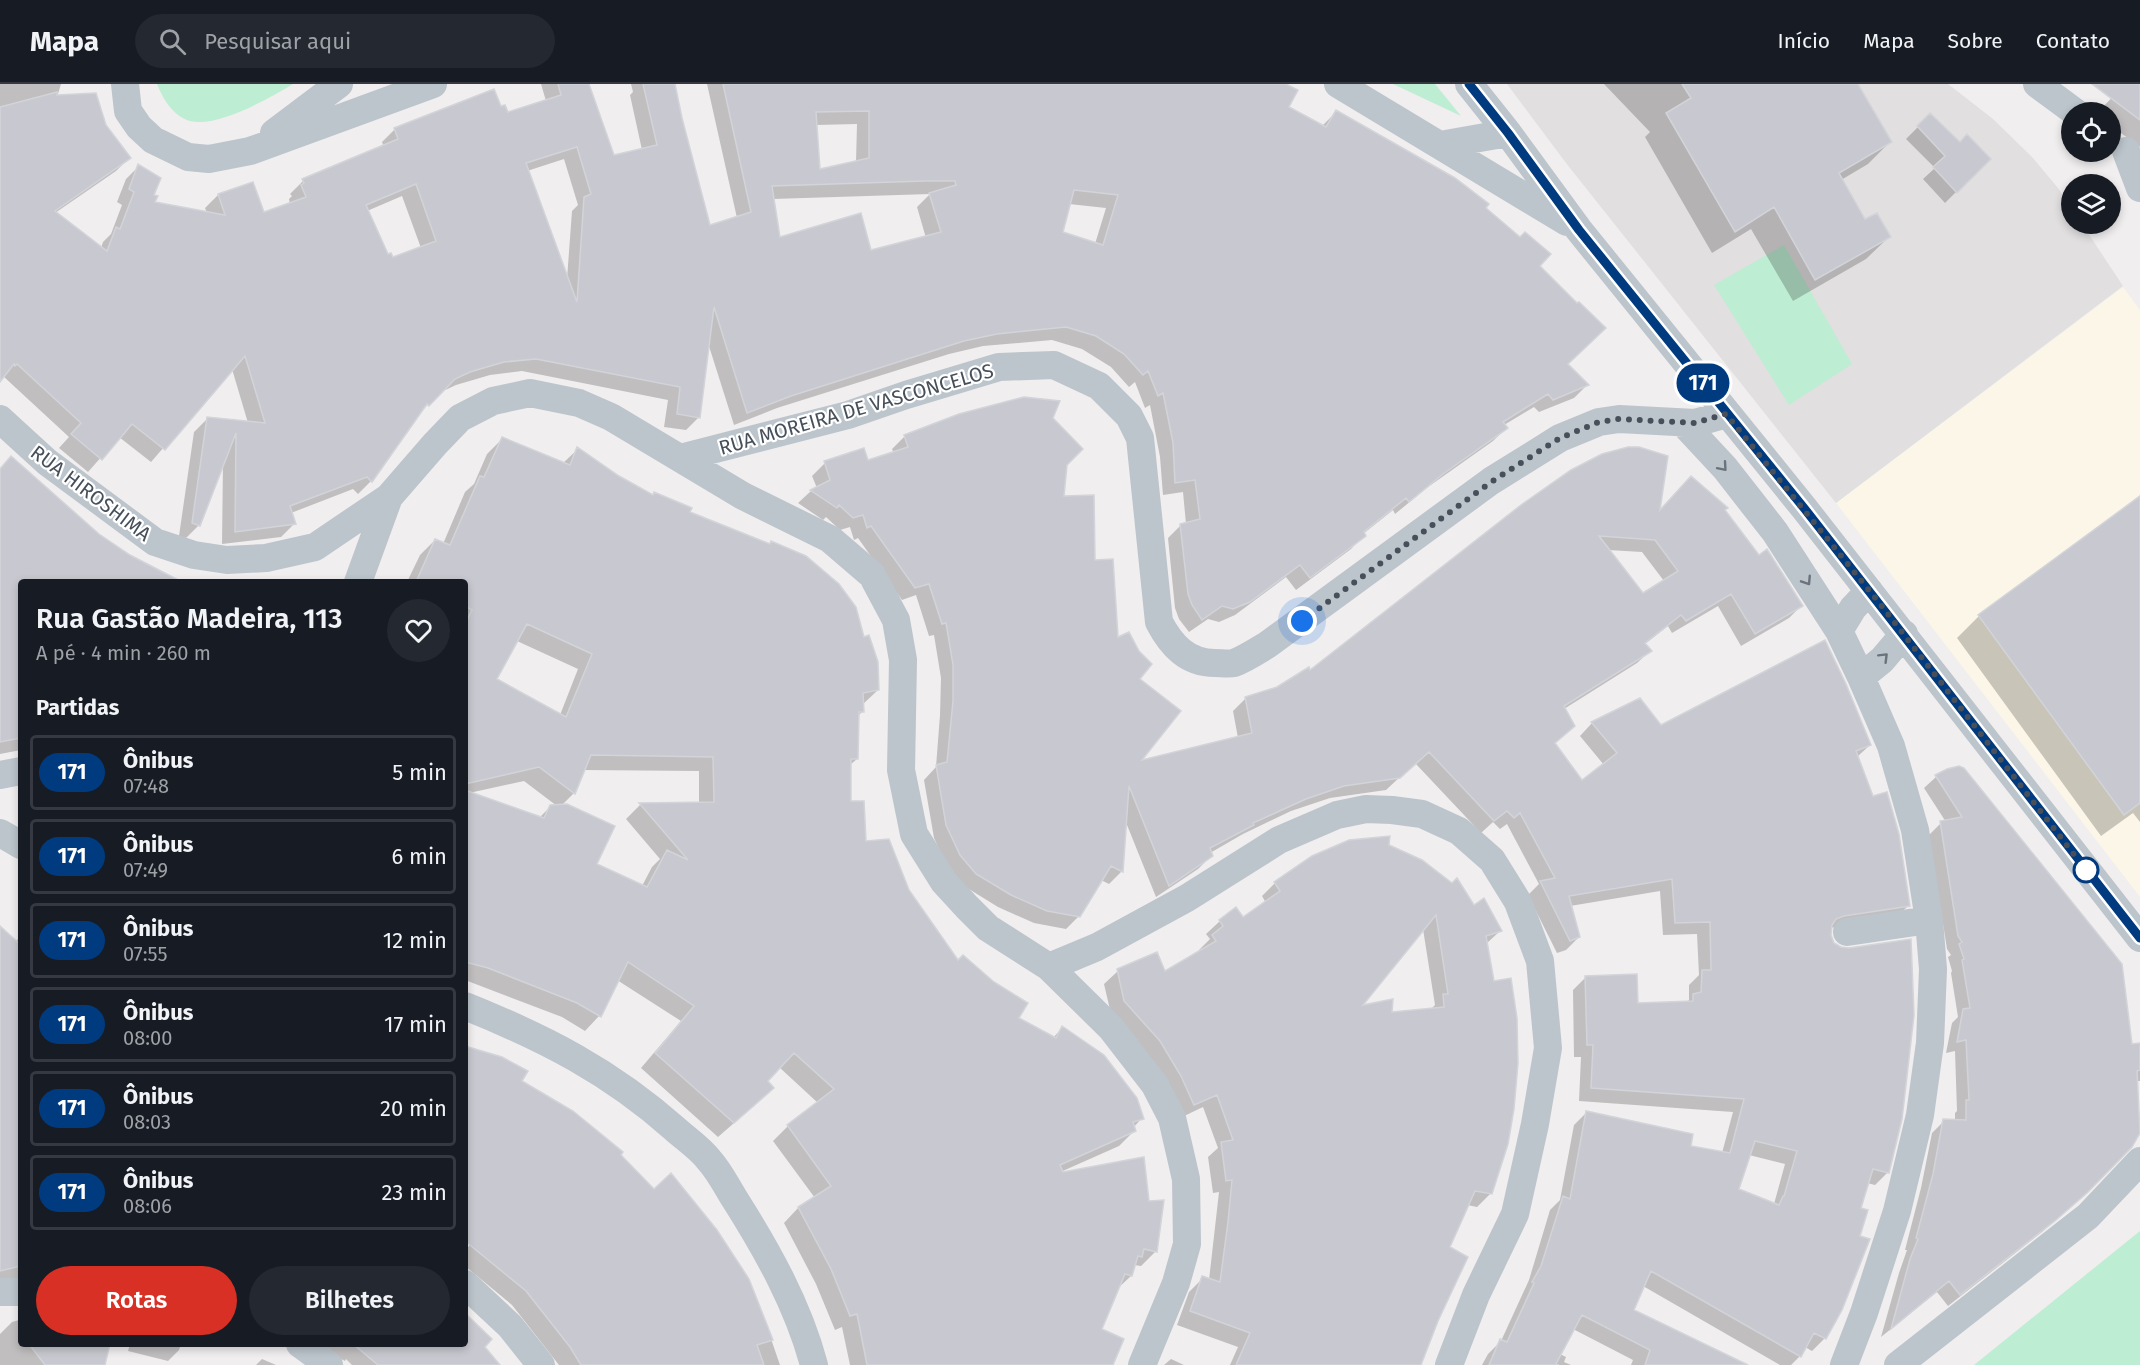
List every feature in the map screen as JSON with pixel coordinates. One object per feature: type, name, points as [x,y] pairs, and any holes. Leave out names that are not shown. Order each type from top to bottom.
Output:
[{"type":"street","points":[[125,84],[128,111],[139,127],[153,140],[188,157],[209,159],[250,151],[433,84]]},
{"type":"street","points":[[250,151],[339,84]]},
{"type":"street","points":[[1338,84],[1579,230]]},
{"type":"street","points":[[1469,84],[1579,230],[1904,634],[2140,938]]},
{"type":"street","points":[[2037,84],[2061,102]]},
{"type":"street","points":[[1440,145],[1508,133]]},
{"type":"street","points":[[2125,150],[2140,188]]},
{"type":"street","name":"RUA MOREIRA DE VASCONCELOS","points":[[681,458],[848,415],[999,367],[1053,365],[1099,386],[1129,416],[1140,438],[1159,622],[1164,632],[1174,647],[1188,657],[1206,663],[1233,663],[1267,645],[1491,482],[1560,438],[1599,422],[1619,419],[1684,424],[1726,414]]},
{"type":"street","points":[[359,579],[389,497],[460,418],[493,400],[530,393],[579,403],[611,417],[743,496],[830,539],[872,575],[896,620],[903,660],[902,770],[915,834],[944,882],[967,907],[988,927],[1049,967],[1117,1036],[1155,1085],[1172,1118],[1186,1179],[1187,1244],[1176,1283],[1142,1365]]},
{"type":"street","name":"RUA HIROSHIMA","points":[[0,419],[47,462],[156,542],[194,555],[227,560],[267,558],[315,547],[389,497]]},
{"type":"street","points":[[1684,424],[1725,468],[1775,532],[1839,631],[1891,746],[1915,830],[1929,920],[1933,969],[1930,1043],[1920,1115],[1897,1211],[1864,1313],[1844,1365]]},
{"type":"street","points":[[1839,631],[1853,608],[1869,591]]},
{"type":"street","points":[[1861,677],[1882,660],[1904,634]]},
{"type":"street","points":[[0,775],[18,772]]},
{"type":"street","points":[[1049,967],[1097,947],[1187,898],[1279,840],[1337,815],[1366,810],[1392,810],[1422,814],[1459,831],[1492,860],[1518,902],[1540,961],[1548,1048],[1536,1124],[1515,1214],[1476,1294],[1449,1365]]},
{"type":"street","points":[[0,833],[18,843]]},
{"type":"street","points":[[1847,932],[1929,920]]},
{"type":"street","points":[[468,1007],[520,1028],[587,1063],[652,1108],[709,1159],[756,1232],[785,1286],[810,1348],[814,1365]]},
{"type":"street","points":[[1898,1365],[2088,1216],[2140,1161]]},
{"type":"street","points":[[468,1287],[510,1326],[541,1365]]},
{"type":"street","points":[[0,1292],[18,1292]]},
{"type":"street","points":[[304,1347],[329,1365]]},
{"type":"shaded area","points":[[1507,84],[1948,84],[1993,119],[2032,157],[2061,193],[2061,234],[2089,234],[2123,286],[1836,503],[1566,163]]},
{"type":"shaded area","points":[[2123,287],[2140,310],[2140,897],[1836,503]]},
{"type":"green space","points":[[157,84],[293,84],[243,110],[201,122],[184,119],[174,111]]},
{"type":"green space","points":[[1393,84],[1435,84],[1461,116]]},
{"type":"green space","points":[[1784,245],[1852,364],[1789,405],[1714,285]]},
{"type":"green space","points":[[2140,1231],[2140,1365],[1974,1365]]},
{"type":"building","points":[[558,84],[589,84],[614,155],[657,145],[643,84],[675,84],[710,225],[751,212],[723,84],[1286,84],[1298,90],[1289,107],[1326,127],[1336,110],[1455,178],[1489,204],[1486,208],[1520,237],[1525,232],[1551,254],[1540,266],[1606,328],[1568,364],[1589,385],[1553,400],[1548,394],[1503,422],[1508,428],[1443,474],[1409,502],[1406,498],[1364,532],[1366,536],[1310,578],[1300,565],[1250,602],[1233,609],[1222,606],[1202,620],[1188,594],[1180,524],[1200,519],[1195,480],[1175,483],[1173,443],[1163,393],[1158,396],[1148,371],[1143,375],[1124,354],[1096,336],[1066,327],[997,334],[964,341],[791,396],[747,413],[714,307],[700,418],[677,414],[680,387],[536,359],[504,362],[455,379],[429,406],[427,404],[372,482],[367,477],[290,506],[296,524],[235,532],[236,433],[200,526],[192,523],[207,417],[265,423],[245,356],[165,450],[132,424],[102,460],[71,434],[81,423],[17,364],[15,366],[14,364],[0,382],[0,107],[57,92],[57,95],[96,93],[106,125],[131,158],[55,211],[107,251],[116,227],[120,229],[134,192],[129,189],[138,164],[161,178],[154,195],[158,196],[155,202],[225,215],[218,194],[253,182],[264,212],[306,197],[301,185],[304,183],[302,179],[398,139],[394,128],[494,89],[501,106],[505,105],[508,112],[561,95]],"holes":[[[869,111],[869,158],[820,169],[816,112]],[[577,147],[591,194],[584,197],[577,302],[526,163]],[[925,181],[955,181],[956,185],[929,193],[941,232],[871,250],[861,213],[780,237],[772,186]],[[416,184],[436,241],[393,257],[391,253],[388,254],[366,205]],[[1074,190],[1118,195],[1103,245],[1063,232]]]},
{"type":"building","points":[[1682,84],[1858,84],[1892,142],[1839,173],[1865,219],[1877,213],[1891,237],[1815,280],[1774,207],[1735,232],[1666,113],[1691,98]]},
{"type":"building","points":[[2092,84],[2140,84],[2140,120],[2121,106],[2121,102],[2116,102]]},
{"type":"building","points":[[1930,113],[1960,142],[1967,134],[1991,159],[1957,193],[1933,167],[1945,156],[1917,126]]},
{"type":"building","points":[[1024,397],[1060,401],[1053,418],[1083,449],[1067,465],[1064,496],[1094,495],[1095,560],[1113,559],[1118,637],[1129,632],[1139,651],[1152,664],[1140,679],[1181,711],[1142,760],[1252,733],[1245,697],[1277,687],[1309,667],[1310,670],[1521,505],[1571,470],[1602,454],[1628,447],[1639,447],[1668,456],[1660,510],[1691,476],[1728,508],[1725,510],[1759,555],[1767,549],[1803,606],[1755,634],[1731,594],[1686,621],[1681,615],[1645,643],[1652,651],[1564,706],[1575,726],[1555,743],[1582,780],[1617,753],[1591,722],[1640,698],[1661,725],[1825,640],[1846,684],[1871,745],[1856,751],[1873,796],[1887,792],[1899,834],[1910,906],[1844,916],[1836,919],[1832,925],[1831,935],[1834,943],[1849,948],[1911,939],[1914,1015],[1902,1119],[1889,1173],[1873,1169],[1861,1208],[1868,1210],[1860,1236],[1870,1239],[1842,1310],[1826,1339],[1814,1333],[1801,1357],[1651,1271],[1634,1310],[1748,1365],[1645,1365],[1650,1350],[1582,1315],[1556,1364],[1559,1365],[1489,1365],[1500,1339],[1507,1342],[1534,1283],[1532,1282],[1541,1266],[1563,1196],[1570,1199],[1586,1111],[1693,1134],[1691,1146],[1730,1153],[1744,1099],[1591,1088],[1593,1045],[1587,1045],[1585,976],[1637,974],[1638,1003],[1693,1001],[1693,994],[1701,992],[1702,970],[1711,970],[1710,922],[1675,923],[1672,879],[1569,896],[1580,937],[1570,941],[1540,881],[1555,878],[1520,813],[1514,818],[1507,811],[1494,821],[1429,752],[1400,778],[1344,786],[1306,799],[1253,823],[1254,825],[1210,848],[1213,856],[1169,886],[1129,786],[1123,872],[1111,866],[1080,917],[1047,911],[1011,895],[976,874],[960,855],[946,825],[936,765],[947,762],[953,701],[953,665],[946,623],[942,624],[929,584],[915,588],[871,526],[867,528],[863,515],[853,518],[839,505],[837,508],[810,490],[830,480],[824,461],[864,448],[868,460],[908,447],[904,435],[959,414]],"holes":[[[1599,536],[1655,540],[1678,571],[1643,593]],[[1755,1141],[1797,1151],[1784,1196],[1779,1205],[1739,1189]]]},
{"type":"building","points":[[502,437],[570,465],[577,447],[619,476],[653,495],[654,492],[692,508],[690,512],[806,556],[839,584],[856,607],[864,637],[869,635],[878,662],[879,690],[863,693],[864,712],[859,712],[858,759],[851,759],[851,801],[864,801],[866,841],[889,839],[909,890],[958,960],[963,955],[994,982],[1028,1003],[1019,1018],[1056,1038],[1062,1026],[1104,1055],[1137,1098],[1144,1119],[1133,1122],[1136,1131],[1060,1165],[1063,1172],[1144,1157],[1149,1201],[1164,1200],[1157,1252],[1144,1249],[1142,1257],[1138,1256],[1132,1276],[1125,1274],[1102,1329],[1124,1339],[1113,1365],[867,1365],[857,1314],[850,1316],[831,1269],[798,1207],[831,1186],[787,1125],[834,1089],[794,1053],[768,1081],[774,1088],[734,1123],[655,1053],[694,1006],[628,962],[601,1017],[577,1003],[488,968],[468,963],[468,791],[544,818],[550,805],[567,804],[615,826],[597,864],[647,887],[667,850],[688,860],[639,803],[714,802],[713,757],[591,755],[575,794],[539,767],[468,783],[468,618],[472,610],[468,608],[468,579],[417,579],[435,539],[450,545],[480,476],[484,477]],"holes":[[[527,624],[592,654],[566,717],[497,679]]]},
{"type":"building","points":[[11,456],[99,534],[130,555],[176,579],[18,579],[18,739],[0,742],[0,469]]},
{"type":"building","points":[[2140,496],[2140,803],[2124,815],[1978,615]]},
{"type":"building","points":[[1959,766],[1964,768],[2122,964],[2132,1044],[2140,1043],[2140,1070],[2137,1071],[2140,1133],[2132,1147],[2088,1192],[2056,1220],[1960,1295],[1949,1281],[1891,1329],[1910,1259],[1918,1239],[1916,1238],[1933,1174],[1943,1119],[1966,1120],[1966,1100],[1969,1100],[1966,1040],[1957,1042],[1963,1009],[1970,1008],[1962,960],[1964,959],[1959,944],[1962,942],[1958,936],[1940,821],[1962,817],[1935,775]]},
{"type":"building","points":[[1390,836],[1389,845],[1422,860],[1452,883],[1457,878],[1474,905],[1484,898],[1502,931],[1486,936],[1494,981],[1511,978],[1517,1018],[1518,1063],[1508,1144],[1492,1194],[1475,1191],[1450,1247],[1468,1257],[1438,1321],[1421,1365],[1236,1365],[1250,1333],[1190,1311],[1202,1276],[1220,1282],[1232,1180],[1226,1181],[1221,1142],[1233,1140],[1217,1095],[1194,1105],[1181,1076],[1160,1041],[1124,1001],[1117,969],[1157,952],[1165,971],[1216,941],[1212,935],[1223,926],[1219,920],[1236,907],[1243,917],[1280,891],[1274,882],[1312,856],[1349,840]],"holes":[[[1436,915],[1448,994],[1443,994],[1444,1007],[1392,1012],[1393,999],[1363,1005]]]},
{"type":"building","points":[[0,926],[18,942],[18,1267],[0,1271]]},
{"type":"building","points":[[468,1047],[502,1057],[528,1071],[522,1081],[573,1111],[623,1152],[621,1155],[654,1189],[671,1173],[717,1230],[749,1279],[773,1340],[757,1345],[764,1365],[581,1365],[570,1347],[526,1291],[468,1243]]},
{"type":"building","points":[[468,1316],[492,1339],[485,1347],[500,1365],[378,1365],[357,1347],[468,1347]]},
{"type":"building","points":[[31,1347],[109,1347],[105,1365],[45,1365]]},
{"type":"bus line","name":"171","points":[[1469,84],[1579,230],[1653,319],[1726,414],[1904,634],[2140,938]]},
{"type":"route","points":[[1302,621],[1491,482],[1560,438],[1599,422],[1619,419],[1684,424],[1726,414],[1881,605],[2086,870]]}]
